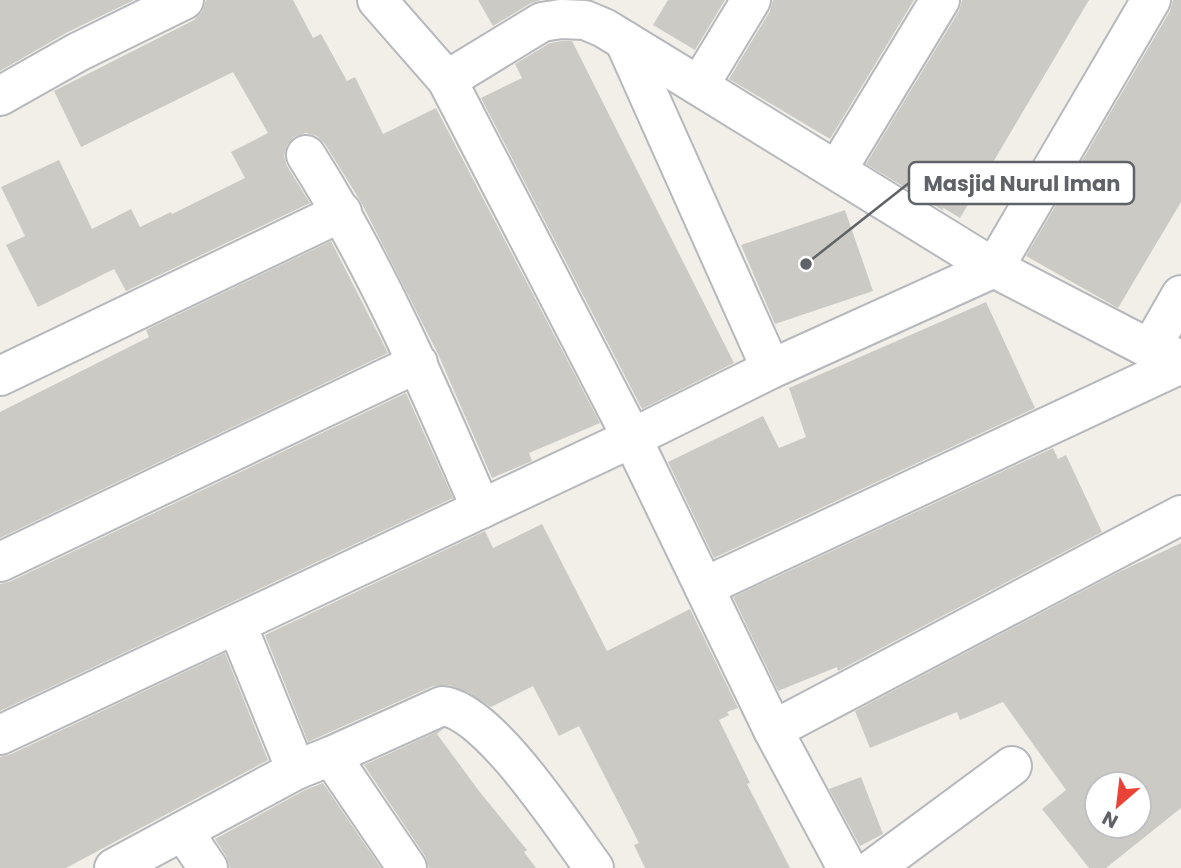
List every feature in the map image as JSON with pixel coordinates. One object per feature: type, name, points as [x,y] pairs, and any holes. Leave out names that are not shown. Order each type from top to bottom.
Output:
[{"type":"street","points":[[0,96],[78,51],[184,0]]},
{"type":"street","points":[[377,0],[447,80],[632,438],[774,730],[846,868]]},
{"type":"street","points":[[699,86],[751,0]]},
{"type":"street","points":[[837,170],[940,0]]},
{"type":"street","points":[[0,735],[632,438],[771,369],[994,268],[1151,0]]},
{"type":"street","points":[[447,80],[542,22],[561,19],[585,20],[624,40],[994,268],[1171,357]]},
{"type":"street","points":[[624,40],[771,369]]},
{"type":"street","points":[[306,155],[342,212],[418,363],[481,509]]},
{"type":"street","points":[[0,376],[342,212]]},
{"type":"street","points":[[1171,357],[1181,295]]},
{"type":"street","points":[[704,587],[1171,357]]},
{"type":"street","points":[[0,562],[418,363]]},
{"type":"street","points":[[774,730],[1181,515]]},
{"type":"street","points":[[237,625],[296,770]]},
{"type":"street","points":[[114,868],[296,770],[442,706],[450,706],[487,733],[512,759],[594,868]]},
{"type":"street","points":[[331,756],[407,868]]},
{"type":"street","points":[[874,868],[1012,766]]},
{"type":"street","points":[[183,831],[208,868]]},
{"type":"building","points":[[0,0],[134,0],[68,32],[0,71]]},
{"type":"building","points":[[206,0],[293,0],[313,38],[321,34],[347,81],[355,77],[383,134],[436,108],[600,423],[529,453],[532,461],[492,478],[438,354],[361,202],[325,144],[317,136],[306,133],[294,137],[287,145],[284,156],[287,166],[310,203],[126,291],[114,269],[38,307],[6,245],[25,236],[1,187],[59,160],[92,229],[131,209],[140,227],[245,178],[231,152],[268,133],[233,72],[81,147],[54,91],[194,20],[202,12]]},
{"type":"building","points":[[478,0],[541,0],[531,3],[493,26]]},
{"type":"building","points":[[668,0],[725,0],[695,50],[653,25]]},
{"type":"building","points":[[773,0],[914,0],[830,139],[729,79],[770,11]]},
{"type":"building","points":[[962,0],[1089,0],[960,218],[866,164],[959,11]]},
{"type":"building","points":[[1173,0],[1181,0],[1181,202],[1118,308],[1026,256],[1170,11]]},
{"type":"building","points":[[572,41],[734,363],[642,409],[481,98],[522,78],[515,64],[550,43]]},
{"type":"building","points":[[845,210],[873,291],[775,324],[741,245]]},
{"type":"building","points":[[331,241],[388,353],[0,538],[0,412],[149,337],[146,330]]},
{"type":"building","points":[[986,302],[1035,408],[714,558],[668,462],[763,416],[779,448],[806,437],[789,388]]},
{"type":"building","points":[[406,393],[453,498],[0,711],[0,584]]},
{"type":"building","points":[[1053,448],[1058,459],[1066,455],[1102,532],[838,671],[837,667],[778,691],[733,597]]},
{"type":"building","points":[[542,524],[607,651],[690,609],[738,708],[727,712],[729,715],[719,720],[750,783],[747,784],[790,868],[645,868],[634,845],[639,843],[579,726],[559,736],[533,686],[491,707],[468,692],[449,685],[433,686],[308,742],[265,635],[485,531],[493,548]]},
{"type":"building","points":[[1181,543],[1181,808],[1153,830],[1153,770],[1083,770],[1083,840],[1141,840],[1106,868],[1089,868],[1042,809],[1066,790],[1003,702],[960,720],[957,712],[870,748],[855,711],[1121,571]]},
{"type":"building","points":[[225,653],[268,760],[66,868],[0,868],[0,757]]},
{"type":"building","points":[[443,729],[437,734],[527,850],[524,852],[536,868],[429,868],[425,856],[364,765]]},
{"type":"building","points":[[861,777],[883,834],[860,846],[829,789]]},
{"type":"building","points":[[323,783],[381,868],[230,868],[215,839]]},
{"type":"place","name":"Masjid Nurul Iman","points":[[806,264]]}]
